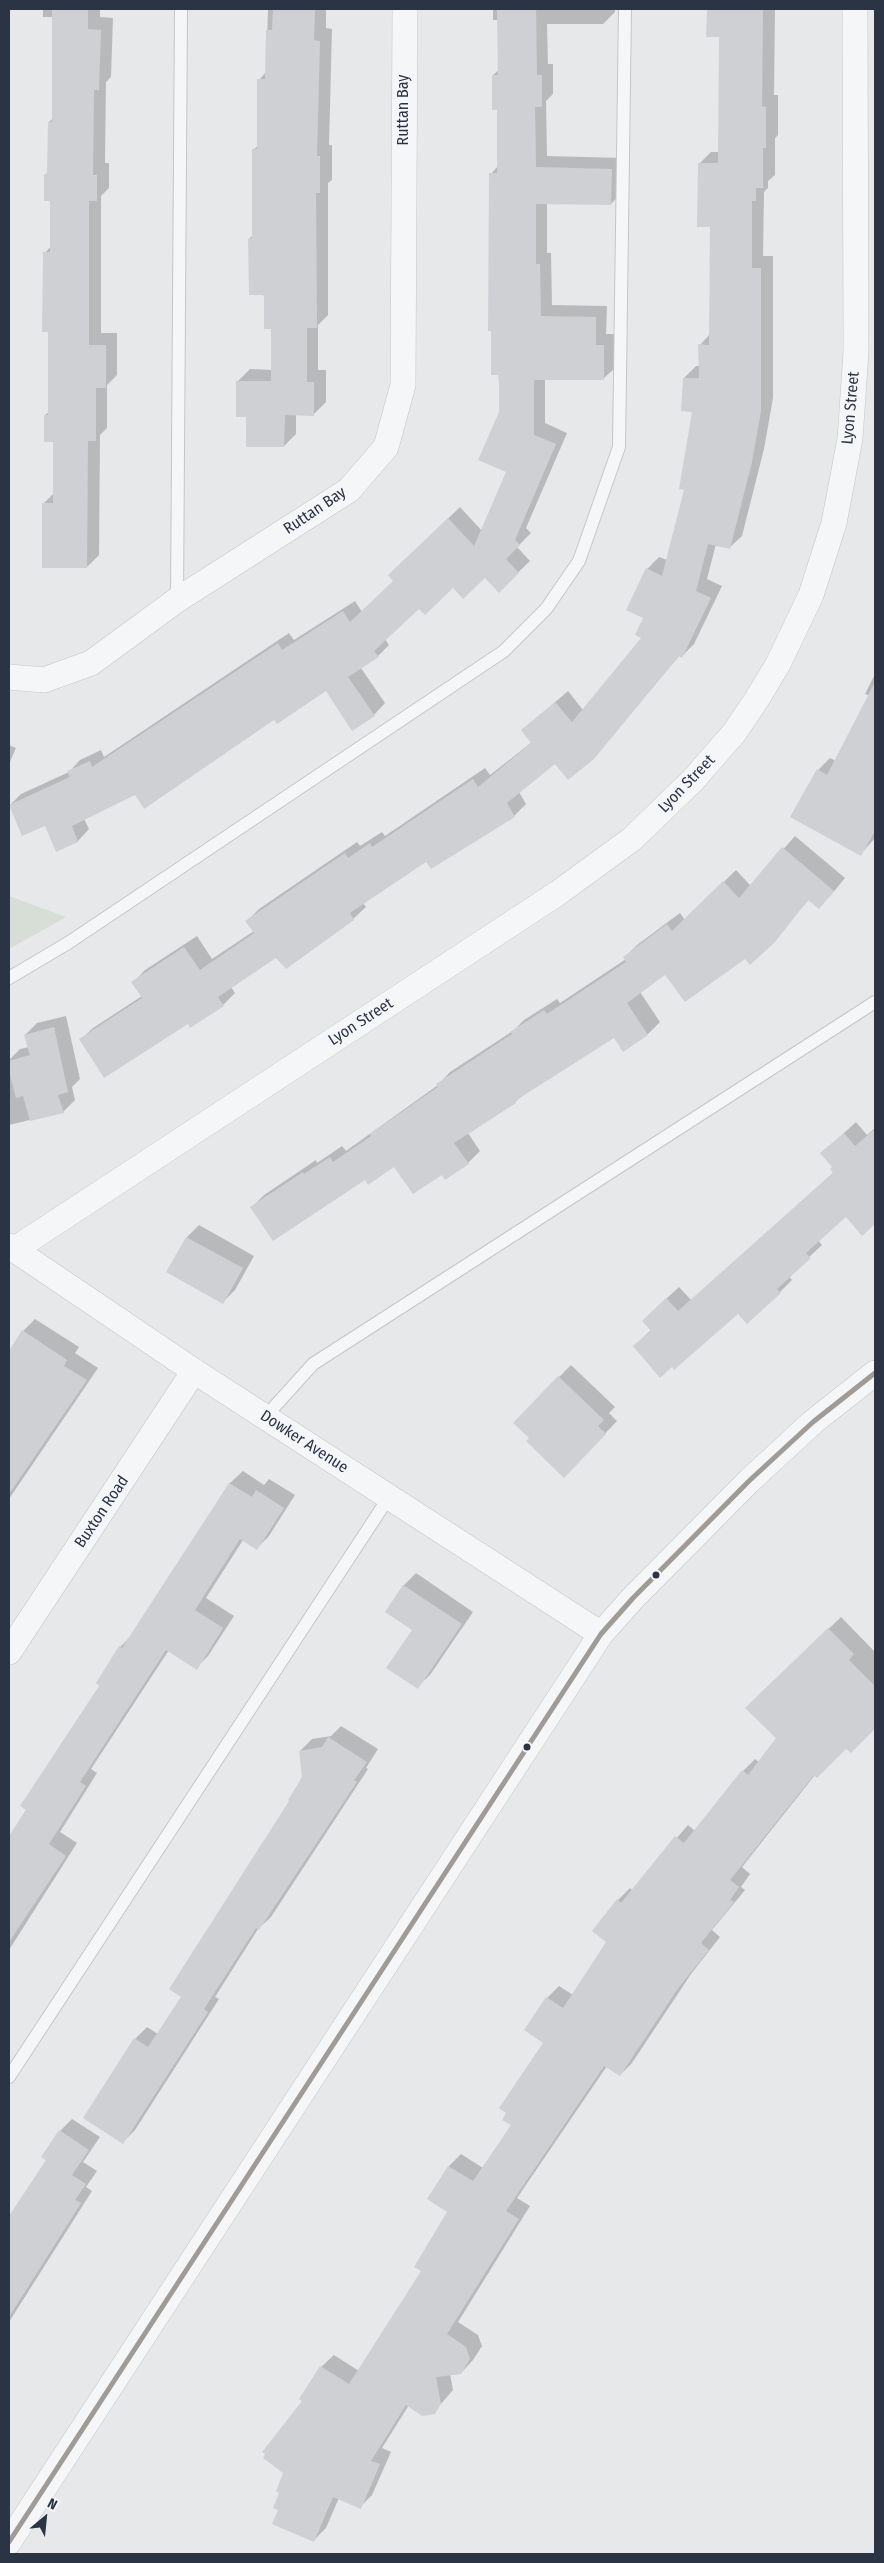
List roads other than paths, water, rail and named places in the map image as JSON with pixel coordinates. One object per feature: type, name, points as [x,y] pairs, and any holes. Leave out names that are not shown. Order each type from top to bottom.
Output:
[{"type":"street","name":"Ruttan Bay","points":[[9,677],[44,680],[91,663],[177,600],[348,490],[386,447],[403,386],[405,9]]},
{"type":"street","name":"Lyon Street","points":[[11,1248],[558,893],[632,839],[693,780],[734,733],[778,664],[812,595],[834,523],[850,440],[856,352],[855,9]]},
{"type":"street","name":"Dowker Avenue","points":[[11,1248],[194,1371],[601,1634]]},
{"type":"street","name":"Buxton Road","points":[[9,1652],[194,1371]]},
{"type":"street","points":[[9,2542],[601,1634],[640,1591],[749,1481],[814,1422],[875,1373]]},
{"type":"lane","points":[[177,600],[181,9]]},
{"type":"lane","points":[[9,978],[68,944],[504,651],[546,609],[579,561],[619,447],[625,9]]},
{"type":"lane","points":[[266,1416],[313,1364],[875,1002]]},
{"type":"lane","points":[[9,2078],[390,1497]]}]
